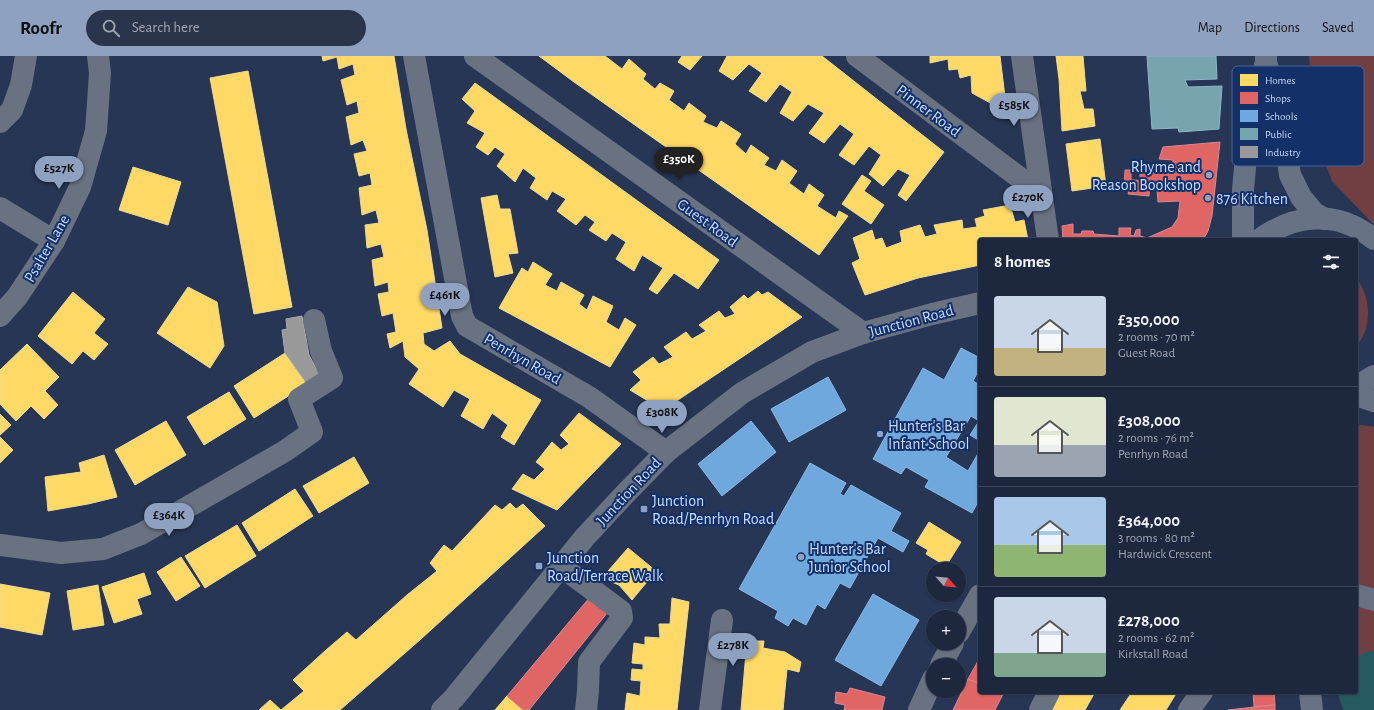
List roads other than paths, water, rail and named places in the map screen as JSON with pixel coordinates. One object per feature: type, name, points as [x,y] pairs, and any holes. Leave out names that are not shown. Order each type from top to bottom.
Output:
[{"type":"main road","points":[[1243,238],[1243,190],[1245,166]]},
{"type":"main road","points":[[1289,166],[1290,175],[1301,197],[1314,213],[1325,219]]},
{"type":"main road","points":[[1261,238],[1283,226],[1304,219],[1325,219],[1352,225],[1374,239]]},
{"type":"main road","points":[[1358,386],[1374,376]]},
{"type":"main road","points":[[1358,396],[1374,401]]},
{"type":"main road","points":[[1310,694],[1312,710]]},
{"type":"street","points":[[0,122],[12,110],[22,85],[26,56]]},
{"type":"street","name":"Psalter Lane","points":[[0,316],[16,297],[54,241],[80,187],[96,131],[100,73],[98,56]]},
{"type":"street","name":"Penrhyn Road","points":[[414,56],[462,316],[468,326],[589,397],[666,452]]},
{"type":"street","name":"Guest Road","points":[[475,56],[863,333]]},
{"type":"street","name":"Pinner Road","points":[[857,56],[1040,192]]},
{"type":"street","points":[[1022,56],[1040,192],[1045,213],[1048,238]]},
{"type":"street","points":[[0,208],[54,241]]},
{"type":"street","name":"Junction Road","points":[[442,710],[454,698],[585,537],[666,452],[742,393],[812,352],[863,333],[978,302]]},
{"type":"street","points":[[0,545],[61,554],[102,549],[141,534],[285,451],[312,432],[298,399],[332,378],[321,352],[314,320]]},
{"type":"street","points":[[562,567],[621,610],[622,618],[589,662],[586,710]]},
{"type":"street","points":[[1358,596],[1374,600]]},
{"type":"street","points":[[966,620],[978,599]]},
{"type":"street","points":[[710,710],[722,620]]},
{"type":"street","points":[[919,710],[926,694]]},
{"type":"street","points":[[1040,710],[1048,694]]},
{"type":"street","points":[[1190,710],[1201,694]]},
{"type":"waterway","points":[[1369,710],[1363,694],[1374,675]]},
{"type":"place","name":"Rhyme and Reason Bookshop","points":[[1209,175]]},
{"type":"place","name":"876 Kitchen","points":[[1208,198]]},
{"type":"place","name":"Hunter's Bar Infant School","points":[[880,434]]},
{"type":"place","name":"Junction Road/Penrhyn Road","points":[[644,509]]},
{"type":"place","name":"Hunter's Bar Junior School","points":[[801,557]]},
{"type":"place","name":"Junction Road/Terrace Walk","points":[[539,566]]}]
